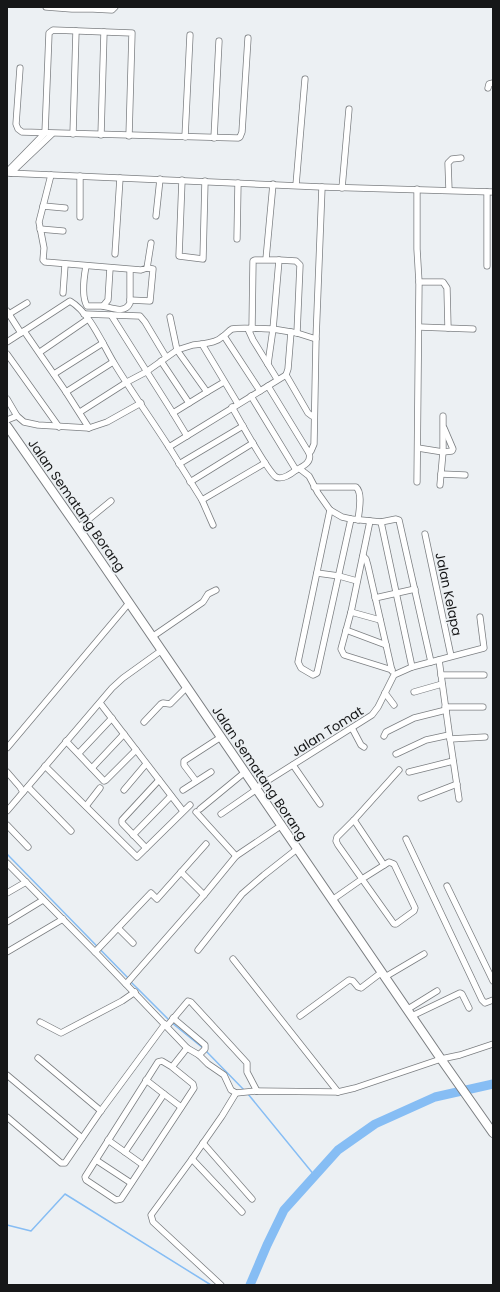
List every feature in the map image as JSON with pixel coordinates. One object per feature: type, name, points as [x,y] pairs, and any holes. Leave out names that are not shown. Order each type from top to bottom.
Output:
[{"type":"street","points":[[46,7],[112,10],[116,7]]},
{"type":"street","points":[[8,173],[45,133],[48,33],[55,30],[132,33],[129,136]]},
{"type":"street","points":[[73,134],[76,31]]},
{"type":"street","points":[[101,135],[104,32]]},
{"type":"street","points":[[185,137],[190,35]]},
{"type":"street","points":[[20,68],[16,127],[22,132],[238,138],[242,132],[248,38]]},
{"type":"street","points":[[214,138],[219,41]]},
{"type":"street","points":[[296,185],[305,79]]},
{"type":"street","points":[[488,88],[489,84],[493,82]]},
{"type":"street","points":[[342,188],[349,109]]},
{"type":"street","points":[[8,173],[52,134]]},
{"type":"street","points":[[449,190],[448,163],[452,159],[461,158]]},
{"type":"street","points":[[8,173],[342,188],[490,192],[487,266]]},
{"type":"street","points":[[51,175],[39,222],[44,248],[43,260],[45,262],[65,265],[130,270],[141,270],[147,268],[153,270],[150,301],[130,300]]},
{"type":"street","points":[[80,176],[80,217]]},
{"type":"street","points":[[116,254],[120,178]]},
{"type":"street","points":[[156,216],[160,180]]},
{"type":"street","points":[[182,180],[179,256],[203,259],[205,181]]},
{"type":"street","points":[[237,239],[238,183]]},
{"type":"street","points":[[266,259],[273,184]]},
{"type":"street","points":[[309,453],[314,444],[316,340],[322,187]]},
{"type":"street","points":[[417,189],[417,248],[419,282],[417,482]]},
{"type":"street","points":[[43,206],[65,208]]},
{"type":"street","points":[[40,229],[63,231]]},
{"type":"street","points":[[147,268],[151,244]]},
{"type":"street","points":[[169,447],[286,375],[294,333],[300,265],[296,260],[255,260],[252,264],[250,329],[253,340],[277,380]]},
{"type":"street","points":[[268,364],[273,329],[279,260]]},
{"type":"street","points":[[63,293],[65,265]]},
{"type":"street","points":[[86,266],[84,300],[87,306],[93,307],[103,306],[125,309],[130,300],[130,270]]},
{"type":"street","points":[[103,306],[108,300],[110,268]]},
{"type":"street","points":[[419,282],[445,283],[447,288],[448,328]]},
{"type":"street","points":[[7,342],[70,300],[76,304],[86,316],[103,342],[113,362],[141,403],[202,500],[213,525]]},
{"type":"street","points":[[27,303],[8,312],[22,332],[40,352],[89,428]]},
{"type":"street","points":[[111,315],[187,436]]},
{"type":"street","points":[[40,352],[86,316],[140,316],[189,403]]},
{"type":"street","points":[[170,317],[177,350],[207,392]]},
{"type":"street","points":[[419,326],[473,329]]},
{"type":"street","points":[[80,412],[127,382],[146,372],[177,350],[193,345],[215,342],[232,329],[273,329],[294,333],[316,340]]},
{"type":"street","points":[[224,336],[260,391]]},
{"type":"street","points":[[54,374],[103,342]]},
{"type":"street","points":[[202,344],[238,404]]},
{"type":"street","points":[[7,354],[59,426]]},
{"type":"street","points":[[66,392],[113,362]]},
{"type":"street","points":[[286,375],[308,413],[312,416],[314,415]]},
{"type":"street","points":[[173,413],[224,382]]},
{"type":"street","points":[[232,408],[265,463],[277,477],[282,478],[298,470],[309,461],[309,453],[268,386]]},
{"type":"street","points":[[251,396],[298,470],[309,476],[314,487],[330,510],[342,517],[351,519],[370,522],[381,522],[396,519],[400,522],[431,662]]},
{"type":"street","points":[[7,399],[16,416],[26,423],[89,428],[107,422],[141,403]]},
{"type":"street","points":[[8,422],[16,416]]},
{"type":"street","points":[[440,485],[443,452],[443,416]]},
{"type":"street","name":"Jalan Sematang Borang","points":[[8,422],[129,603],[156,634],[162,650],[493,1133]]},
{"type":"street","points":[[179,464],[243,426]]},
{"type":"street","points":[[418,448],[443,452],[452,451],[453,449],[443,426]]},
{"type":"street","points":[[190,482],[254,443]]},
{"type":"street","points":[[202,500],[265,463]]},
{"type":"street","points":[[441,474],[465,474]]},
{"type":"street","points":[[314,487],[358,488],[360,493],[358,520]]},
{"type":"street","points":[[78,528],[110,501]]},
{"type":"street","points":[[330,510],[318,573],[298,662],[301,668],[313,675],[316,673],[351,519]]},
{"type":"street","points":[[370,522],[351,612],[341,649],[344,655],[393,672],[483,648],[480,617]]},
{"type":"street","points":[[381,522],[395,594],[412,667]]},
{"type":"street","name":"Jalan Kelapa","points":[[425,535],[451,656]]},
{"type":"street","points":[[363,556],[366,559],[368,566],[393,672]]},
{"type":"street","points":[[318,573],[339,576],[357,581]]},
{"type":"street","points":[[375,598],[416,589]]},
{"type":"street","points":[[156,634],[203,602],[208,594],[216,590]]},
{"type":"street","points":[[7,748],[129,603]]},
{"type":"street","points":[[351,612],[380,620]]},
{"type":"street","points":[[346,630],[386,645]]},
{"type":"street","points":[[7,811],[66,741],[123,678],[162,650]]},
{"type":"street","points":[[439,660],[453,761],[460,799]]},
{"type":"street","name":"Jalan Tomat","points":[[221,814],[294,764],[372,715],[393,672]]},
{"type":"street","points":[[442,675],[484,675]]},
{"type":"street","points":[[414,692],[442,684]]},
{"type":"street","points":[[144,722],[161,704],[170,704],[187,687]]},
{"type":"street","points":[[384,693],[394,705]]},
{"type":"street","points":[[100,703],[183,811]]},
{"type":"street","points":[[384,736],[386,732],[414,718],[446,709],[483,707]]},
{"type":"street","points":[[79,753],[112,718]]},
{"type":"street","points":[[352,728],[361,745],[364,747]]},
{"type":"street","points":[[92,768],[124,734]]},
{"type":"street","points":[[196,781],[184,764],[184,761],[221,737]]},
{"type":"street","points":[[396,754],[426,740],[450,737],[485,737]]},
{"type":"street","points":[[66,741],[105,781],[136,750]]},
{"type":"street","points":[[409,772],[453,761]]},
{"type":"street","points":[[124,790],[146,764]]},
{"type":"street","points":[[294,764],[320,804]]},
{"type":"street","points":[[45,766],[137,857],[190,805]]},
{"type":"street","points":[[332,900],[362,879],[389,862],[394,864],[415,908],[414,911],[397,924],[394,924],[362,879],[336,841],[337,837],[398,770]]},
{"type":"street","points":[[7,772],[23,792]]},
{"type":"street","points":[[183,790],[210,772]]},
{"type":"street","points":[[236,856],[198,810],[245,772]]},
{"type":"street","points":[[146,848],[122,823],[122,820],[159,780]]},
{"type":"street","points":[[421,798],[457,784]]},
{"type":"street","points":[[28,787],[71,831]]},
{"type":"street","points":[[86,806],[100,788]]},
{"type":"street","points":[[134,835],[171,796]]},
{"type":"street","points":[[354,820],[384,865]]},
{"type":"street","points":[[7,825],[28,847]]},
{"type":"street","points":[[129,981],[236,856],[282,825]]},
{"type":"street","points":[[406,839],[482,1000],[485,1003],[493,1000]]},
{"type":"street","points":[[99,948],[151,893],[158,899],[206,844]]},
{"type":"street","points":[[198,950],[242,894],[297,849]]},
{"type":"street","points":[[7,863],[63,919],[99,948],[129,981],[135,992],[169,1022],[205,1045],[202,1052]]},
{"type":"street","points":[[181,872],[204,895]]},
{"type":"street","points":[[7,893],[26,882]]},
{"type":"street","points":[[447,886],[493,981]]},
{"type":"street","points":[[7,922],[43,900]]},
{"type":"street","points":[[7,952],[63,919]]},
{"type":"street","points":[[118,928],[134,943]]},
{"type":"street","points":[[300,1016],[349,980],[353,981],[358,987],[361,988],[424,954]]},
{"type":"street","points":[[233,959],[338,1092]]},
{"type":"street","points":[[410,1013],[437,991]]},
{"type":"street","points":[[40,1022],[60,1033],[117,1004],[135,992]]},
{"type":"street","points":[[410,1013],[460,992],[469,1008]]},
{"type":"street","points":[[7,1117],[62,1164],[65,1163],[101,1111],[169,1022],[188,1001],[191,1002],[247,1063],[248,1072],[257,1091]]},
{"type":"street","points":[[169,1022],[187,1048],[202,1052],[208,1064],[224,1075],[231,1090],[238,1093],[257,1091],[338,1092],[493,1044]]},
{"type":"street","points":[[172,1067],[187,1048]]},
{"type":"street","points":[[38,1058],[101,1111]]},
{"type":"street","points":[[160,1061],[172,1067],[194,1086],[194,1088],[121,1199],[116,1200],[86,1180],[85,1177],[146,1080],[160,1061]]},
{"type":"street","points":[[7,1075],[82,1138]]},
{"type":"street","points":[[146,1080],[181,1107]]},
{"type":"street","points":[[221,1285],[153,1222],[151,1218],[152,1213],[204,1143],[238,1093]]},
{"type":"street","points":[[125,1152],[164,1094]]},
{"type":"street","points":[[108,1140],[143,1165]]},
{"type":"street","points":[[204,1143],[252,1199]]},
{"type":"street","points":[[192,1159],[242,1212]]},
{"type":"street","points":[[96,1160],[131,1183]]},
{"type":"waterway","points":[[7,854],[129,979]]},
{"type":"waterway","points":[[131,982],[169,1020]]},
{"type":"waterway","points":[[172,1023],[203,1048]]},
{"type":"waterway","points":[[206,1051],[245,1091]]},
{"type":"waterway","points":[[250,1285],[284,1210],[338,1150],[375,1124],[435,1097],[493,1084]]},
{"type":"waterway","points":[[248,1094],[315,1176]]},
{"type":"waterway","points":[[7,1225],[31,1231],[65,1194],[211,1285]]}]
